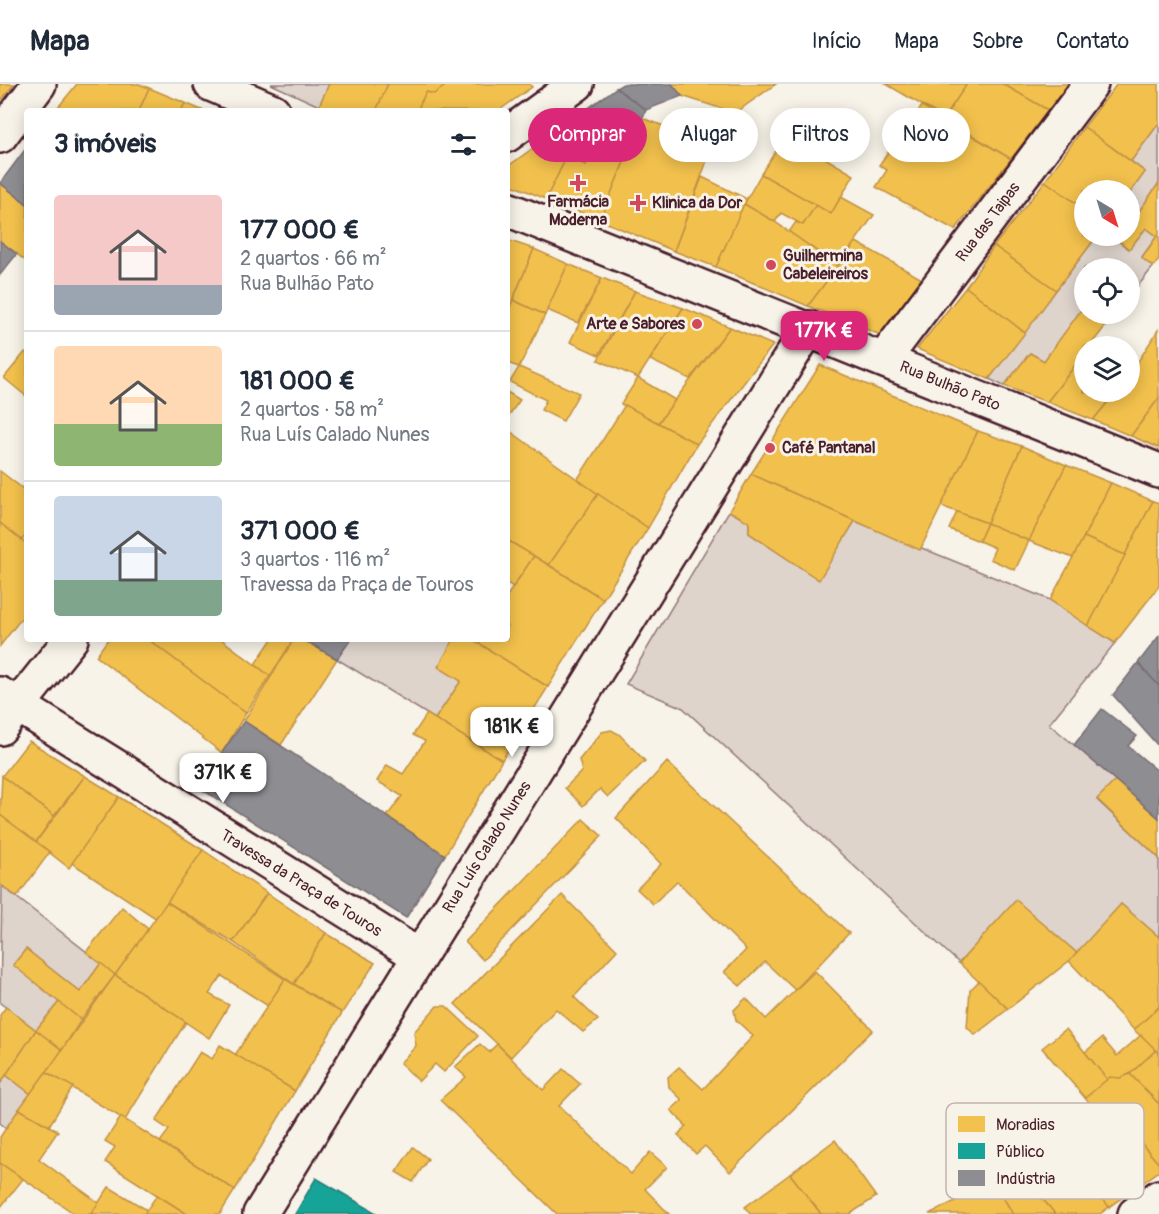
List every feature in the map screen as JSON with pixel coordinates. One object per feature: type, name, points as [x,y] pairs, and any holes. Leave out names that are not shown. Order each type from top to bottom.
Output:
[{"type":"street","points":[[0,136],[39,84]]},
{"type":"street","points":[[211,84],[266,108]]},
{"type":"street","points":[[510,133],[577,84]]},
{"type":"street","name":"Rua das Taipas","points":[[884,359],[1091,84]]},
{"type":"street","name":"Rua Bulhão Pato","points":[[510,210],[808,328],[1159,471]]},
{"type":"street","name":"Rua Luís Calado Nunes","points":[[260,1214],[808,328]]},
{"type":"street","points":[[6,709],[68,642]]},
{"type":"street","name":"Travessa da Praça de Touros","points":[[6,709],[419,957]]},
{"type":"street","points":[[1136,1214],[1159,1197]]},
{"type":"shaded area","points":[[271,84],[329,84],[319,106]]},
{"type":"shaded area","points":[[1159,123],[1159,183],[1140,210],[1139,180],[1145,172],[1131,161]]},
{"type":"shaded area","points":[[1146,228],[1157,236],[1142,257],[1153,267],[1140,283],[1140,258],[1080,258],[1089,246],[1125,246],[1129,249],[1131,246],[1140,246],[1140,235]]},
{"type":"shaded area","points":[[1074,266],[1074,320],[1044,361],[1030,353],[1004,386],[989,379]]},
{"type":"shaded area","points":[[729,511],[749,522],[749,533],[818,579],[855,521],[1050,600],[1115,643],[1049,724],[1116,780],[1097,800],[1159,858],[1159,937],[1121,904],[1078,954],[1016,901],[959,963],[683,708],[626,684]]},
{"type":"shaded area","points":[[349,642],[454,642],[461,681],[435,719],[337,659]]},
{"type":"shaded area","points":[[2,886],[101,963],[80,992],[26,949],[14,964],[59,1002],[36,1030],[0,1003]]},
{"type":"shaded area","points":[[6,1075],[31,1094],[6,1128],[0,1123],[0,1084]]},
{"type":"building: Moradias","points":[[0,84],[14,84],[0,102]]},
{"type":"building: Moradias","points":[[77,84],[139,84],[149,88],[140,108],[57,108]]},
{"type":"building: Moradias","points":[[329,84],[388,84],[377,108],[324,108],[319,106]]},
{"type":"building: Moradias","points":[[388,84],[448,84],[434,94],[426,92],[418,108],[377,108]]},
{"type":"building: Moradias","points":[[448,84],[530,84],[532,87],[502,108],[418,108],[426,92],[434,94]]},
{"type":"building: Moradias","points":[[672,84],[776,84],[742,108],[719,108],[682,96]]},
{"type":"building: Moradias","points":[[886,84],[967,84],[951,108],[927,108]]},
{"type":"building: Moradias","points":[[967,84],[1003,84],[1048,110],[1011,159],[970,134],[970,108],[951,108]]},
{"type":"building: Moradias","points":[[1003,84],[1069,84],[1048,110]]},
{"type":"building: Moradias","points":[[1117,84],[1159,84],[1159,123],[1131,161],[1084,127]]},
{"type":"building: Moradias","points":[[149,88],[185,103],[182,108],[140,108]]},
{"type":"building: Moradias","points":[[185,103],[197,108],[182,108]]},
{"type":"building: Moradias","points":[[647,120],[659,124],[659,162],[707,162],[674,251],[600,220],[624,162],[647,162]]},
{"type":"building: Moradias","points":[[1084,127],[1145,172],[1139,180],[1074,180],[1074,202],[1045,181]]},
{"type":"building: Moradias","points":[[970,135],[1011,159],[955,230],[876,187],[887,170],[879,165],[882,161],[970,162]]},
{"type":"building: Moradias","points":[[528,152],[528,162],[564,162],[546,199],[510,184],[510,165]]},
{"type":"building: Moradias","points":[[770,160],[770,162],[832,162],[854,175],[831,214],[761,174]]},
{"type":"building: Moradias","points":[[564,162],[577,162],[586,165],[588,162],[624,162],[600,220],[546,199]]},
{"type":"building: Moradias","points":[[761,174],[816,205],[803,225],[781,213],[775,222],[744,204]]},
{"type":"building: Moradias","points":[[702,177],[747,199],[716,267],[674,251]]},
{"type":"building: Moradias","points":[[1045,181],[1074,202],[1074,246],[1089,246],[1080,258],[1074,258],[1074,266],[1056,290],[994,246]]},
{"type":"building: Moradias","points":[[0,183],[24,202],[24,260],[0,241]]},
{"type":"building: Moradias","points":[[1159,183],[1159,260],[1153,267],[1142,258],[1157,236],[1146,228],[1140,235],[1140,210]]},
{"type":"building: Moradias","points":[[841,197],[874,215],[838,266],[789,232],[796,222],[803,225],[816,205],[831,214]]},
{"type":"building: Moradias","points":[[744,204],[775,222],[838,266],[808,306],[716,267]]},
{"type":"building: Moradias","points":[[510,241],[534,249],[510,307]]},
{"type":"building: Moradias","points":[[856,242],[922,279],[883,336],[808,306]]},
{"type":"building: Moradias","points":[[994,246],[1056,290],[1025,333],[966,287]]},
{"type":"building: Moradias","points":[[534,249],[568,264],[545,315],[513,300]]},
{"type":"building: Moradias","points":[[568,264],[602,278],[578,323],[547,310]]},
{"type":"building: Moradias","points":[[602,278],[635,291],[599,355],[570,342]]},
{"type":"building: Moradias","points":[[966,287],[1025,333],[989,379],[917,349]]},
{"type":"building: Moradias","points":[[635,291],[683,308],[638,378],[598,360]]},
{"type":"building: Moradias","points":[[513,300],[545,315],[519,367],[510,364],[510,307]]},
{"type":"building: Moradias","points":[[683,308],[730,327],[690,379],[650,360]]},
{"type":"building: Moradias","points":[[1074,320],[1074,324],[1101,324],[1105,327],[1098,336],[1074,336],[1074,367],[1047,402],[1004,386],[1030,353],[1044,361]]},
{"type":"building: Moradias","points":[[730,327],[773,345],[697,444],[658,423]]},
{"type":"building: Moradias","points":[[1158,330],[1159,398],[1131,436],[1093,420],[1108,402],[1140,402],[1140,358]]},
{"type":"building: Moradias","points":[[24,353],[24,395],[4,378]]},
{"type":"building: Moradias","points":[[820,365],[978,431],[920,550],[751,474]]},
{"type":"building: Moradias","points":[[519,367],[579,393],[563,421],[541,410],[546,400],[510,382]]},
{"type":"building: Moradias","points":[[1074,367],[1074,402],[1108,402],[1093,420],[1047,402]]},
{"type":"building: Moradias","points":[[638,378],[675,400],[658,423],[621,404]]},
{"type":"building: Moradias","points":[[510,394],[520,400],[510,414]]},
{"type":"building: Moradias","points":[[1159,398],[1159,448],[1131,436]]},
{"type":"building: Moradias","points":[[625,405],[697,444],[648,528],[577,480]]},
{"type":"building: Moradias","points":[[510,431],[598,494],[549,565],[510,542]]},
{"type":"building: Moradias","points":[[978,431],[1022,446],[987,523],[941,506]]},
{"type":"building: Moradias","points":[[1022,446],[1066,465],[1029,541],[987,523]]},
{"type":"building: Moradias","points":[[1066,465],[1111,483],[1073,558],[1029,541]]},
{"type":"building: Moradias","points":[[0,471],[24,489],[24,538],[22,540],[0,523]]},
{"type":"building: Moradias","points":[[751,474],[855,521],[819,580],[749,533],[749,522],[729,511]]},
{"type":"building: Moradias","points":[[1111,483],[1153,501],[1125,555],[1084,537]]},
{"type":"building: Moradias","points":[[598,494],[648,528],[603,599],[549,565]]},
{"type":"building: Moradias","points":[[1153,501],[1159,503],[1159,586],[1115,643],[1088,626]]},
{"type":"building: Moradias","points":[[957,512],[987,523],[979,541],[949,529]]},
{"type":"building: Moradias","points":[[0,523],[24,542],[24,615],[0,646]]},
{"type":"building: Moradias","points":[[987,523],[1029,541],[1015,570],[990,559],[995,548],[979,541]]},
{"type":"building: Moradias","points":[[1084,537],[1125,555],[1088,626],[1050,600]]},
{"type":"building: Moradias","points":[[510,542],[534,556],[513,587],[510,585]]},
{"type":"building: Moradias","points":[[534,556],[603,599],[548,687],[477,642],[510,642],[510,592]]},
{"type":"building: Moradias","points":[[106,642],[152,642],[246,713],[222,753],[96,656]]},
{"type":"building: Moradias","points":[[152,642],[225,642],[270,676],[246,713]]},
{"type":"building: Moradias","points":[[270,642],[292,642],[270,676],[255,664]]},
{"type":"building: Moradias","points":[[292,642],[307,642],[337,659],[281,745],[244,721]]},
{"type":"building: Moradias","points":[[452,642],[477,642],[548,687],[502,760],[435,719],[461,681],[438,667]]},
{"type":"building: Moradias","points":[[427,714],[502,760],[445,855],[387,816],[402,796],[377,781],[387,765],[403,774],[425,741],[413,735]]},
{"type":"building: Moradias","points":[[611,730],[619,734],[645,761],[608,797],[600,789],[583,806],[565,788],[582,771],[579,760],[602,732]]},
{"type":"building: Moradias","points":[[29,741],[85,776],[54,816],[2,776]]},
{"type":"building: Moradias","points":[[667,762],[849,933],[795,990],[765,962],[740,986],[724,972],[746,950],[677,881],[653,904],[637,889],[661,864],[616,818]]},
{"type":"building: Moradias","points":[[2,776],[54,816],[36,842],[0,815]]},
{"type":"building: Moradias","points":[[85,776],[119,797],[69,868],[36,842]]},
{"type":"building: Moradias","points":[[1116,780],[1159,818],[1159,858],[1097,799]]},
{"type":"building: Moradias","points":[[119,797],[203,850],[157,919],[72,863]]},
{"type":"building: Moradias","points":[[0,815],[50,852],[17,897],[0,884]]},
{"type":"building: Moradias","points":[[583,819],[602,836],[483,960],[465,942]]},
{"type":"building: Moradias","points":[[203,850],[267,893],[233,942],[167,902]]},
{"type":"building: Moradias","points":[[267,893],[326,933],[294,984],[233,942]]},
{"type":"building: Moradias","points":[[562,895],[617,950],[574,997],[598,1020],[583,1032],[556,1009],[511,1057],[455,1004]]},
{"type":"building: Moradias","points":[[1016,900],[1078,954],[1008,1009],[959,963]]},
{"type":"building: Moradias","points":[[167,902],[285,979],[268,1006],[222,976],[209,994],[229,1005],[209,1038],[115,975]]},
{"type":"building: Moradias","points":[[1121,904],[1159,937],[1159,1007],[1134,1030],[1069,961]]},
{"type":"building: Moradias","points":[[122,907],[148,929],[115,975],[86,952]]},
{"type":"building: Moradias","points":[[326,933],[375,963],[342,1013],[294,984]]},
{"type":"building: Moradias","points":[[26,949],[80,992],[101,963],[115,975],[81,1020],[13,965]]},
{"type":"building: Moradias","points":[[815,971],[873,1030],[730,1172],[705,1146],[696,1154],[678,1135],[686,1126],[671,1110],[682,1100],[669,1087],[668,1077],[679,1067],[703,1089],[753,1036],[736,1020],[734,1010],[746,998],[766,1019]]},
{"type":"building: Moradias","points":[[115,975],[186,1022],[125,1120],[46,1072]]},
{"type":"building: Moradias","points":[[285,979],[342,1013],[295,1091],[235,1055]]},
{"type":"building: Moradias","points":[[979,981],[1008,1009],[975,1035],[967,1027],[970,990]]},
{"type":"building: Moradias","points":[[59,1002],[81,1020],[62,1050],[36,1030]]},
{"type":"building: Moradias","points":[[437,1006],[446,1006],[478,1036],[444,1072],[435,1064],[419,1081],[400,1063],[416,1046],[414,1032]]},
{"type":"building: Moradias","points":[[6,1007],[36,1030],[0,1084],[0,1015]]},
{"type":"building: Moradias","points":[[1159,1007],[1159,1053],[1134,1030]]},
{"type":"building: Moradias","points":[[1066,1029],[1108,1080],[1085,1098],[1042,1048]]},
{"type":"building: Moradias","points":[[36,1030],[62,1050],[31,1094],[6,1075]]},
{"type":"building: Moradias","points":[[1141,1035],[1156,1050],[1130,1074],[1120,1078],[1108,1080],[1085,1052],[1102,1038],[1117,1056]]},
{"type":"building: Moradias","points":[[480,1044],[489,1052],[497,1044],[543,1090],[563,1069],[580,1084],[559,1106],[631,1174],[650,1152],[667,1167],[645,1189],[669,1214],[557,1214],[440,1100],[466,1077],[455,1067]]},
{"type":"building: Moradias","points":[[220,1045],[295,1091],[235,1190],[160,1142],[169,1130],[156,1121],[200,1052],[212,1059]]},
{"type":"building: Moradias","points":[[1156,1050],[1159,1053],[1159,1104],[1130,1074]]},
{"type":"building: Moradias","points":[[46,1072],[73,1087],[49,1126],[19,1109]]},
{"type":"building: Moradias","points":[[1130,1074],[1159,1104],[1159,1164],[1144,1147],[1144,1103],[1089,1103],[1085,1098],[1110,1077],[1120,1078]]},
{"type":"building: Moradias","points":[[19,1109],[58,1131],[39,1159],[99,1203],[91,1214],[75,1214],[0,1163],[0,1137]]},
{"type":"building: Moradias","points":[[121,1117],[235,1190],[220,1214],[187,1214],[105,1162],[115,1147],[105,1141]]},
{"type":"building: Moradias","points":[[835,1140],[876,1197],[850,1214],[821,1214],[790,1174]]},
{"type":"building: Moradias","points":[[413,1147],[428,1159],[413,1182],[396,1172]]},
{"type":"building: Moradias","points":[[1144,1147],[1159,1164],[1159,1171],[1144,1182]]},
{"type":"building: Moradias","points":[[0,1163],[23,1179],[0,1208]]},
{"type":"building: Moradias","points":[[790,1174],[821,1214],[750,1214],[745,1207]]},
{"type":"building: Moradias","points":[[109,1187],[147,1210],[144,1214],[91,1214]]},
{"type":"building: Moradias","points":[[157,1195],[187,1214],[144,1214]]},
{"type":"building: Moradias","points":[[959,1199],[1004,1199],[1013,1214],[929,1214]]},
{"type":"building: Moradias","points":[[1004,1199],[1043,1199],[1055,1214],[1013,1214]]},
{"type":"building: Moradias","points":[[1043,1199],[1103,1199],[1109,1207],[1100,1214],[1055,1214]]},
{"type":"building: Moradias","points":[[1103,1199],[1120,1199],[1109,1207]]},
{"type":"building: Público","points":[[316,1178],[378,1214],[295,1214]]},
{"type":"building: Indústria","points":[[623,84],[672,84],[682,96],[647,110],[616,88]]},
{"type":"building: Indústria","points":[[616,88],[643,108],[589,108]]},
{"type":"building: Indústria","points":[[24,151],[24,202],[0,183]]},
{"type":"building: Indústria","points":[[0,241],[17,254],[0,275]]},
{"type":"building: Indústria","points":[[1159,636],[1159,686],[1138,663]]},
{"type":"building: Indústria","points":[[307,642],[349,642],[337,659]]},
{"type":"building: Indústria","points":[[1138,663],[1159,686],[1159,747],[1113,695]]},
{"type":"building: Indústria","points":[[1102,709],[1137,736],[1128,746],[1159,772],[1159,818],[1074,745]]},
{"type":"building: Indústria","points":[[244,721],[445,855],[406,918],[198,787]]},
{"type":"place","name":"Farmácia Moderna","points":[[578,183]]},
{"type":"place","name":"Klinica da Dor","points":[[638,203]]},
{"type":"place","name":"Guilhermina Cabeleireiros","points":[[771,265]]},
{"type":"place","name":"Arte e Sabores","points":[[697,324]]},
{"type":"place","name":"Café Pantanal","points":[[770,448]]}]
